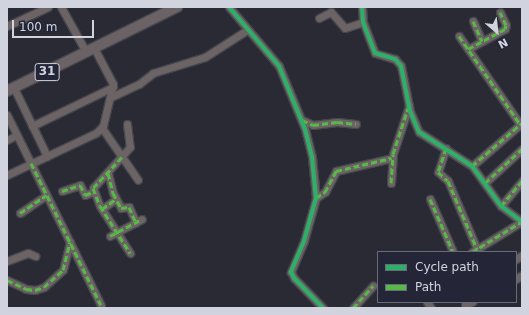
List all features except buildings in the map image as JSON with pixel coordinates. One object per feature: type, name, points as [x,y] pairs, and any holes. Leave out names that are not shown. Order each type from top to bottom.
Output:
[{"type":"highway","name":"31","points":[[11,90],[174,8]]},
{"type":"street","points":[[7,26],[48,7]]},
{"type":"street","points":[[7,175],[102,128],[107,119],[113,87],[111,78],[60,7]]},
{"type":"street","points":[[229,7],[282,70],[302,120],[312,157],[316,198],[304,241],[291,272],[294,278],[323,308]]},
{"type":"street","points":[[362,7],[363,22],[373,50],[400,63],[409,106],[420,132],[446,148],[472,166],[501,206],[522,222],[474,250],[448,181],[438,172],[446,148]]},
{"type":"street","points":[[319,18],[331,12],[346,28],[363,22]]},
{"type":"street","points":[[468,49],[505,29],[506,25],[500,12]]},
{"type":"street","points":[[473,21],[482,41]]},
{"type":"street","points":[[112,97],[139,84],[153,73],[205,57],[247,30]]},
{"type":"street","points":[[459,36],[521,124],[472,166]]},
{"type":"street","points":[[32,126],[113,87]]},
{"type":"street","points":[[11,90],[47,156]]},
{"type":"street","points":[[390,183],[392,158],[409,106]]},
{"type":"street","points":[[7,115],[101,305]]},
{"type":"street","points":[[302,120],[313,125],[337,122],[356,124]]},
{"type":"street","points":[[126,124],[130,147],[108,173],[94,184],[93,192],[113,234],[130,253]]},
{"type":"street","points":[[102,128],[138,180]]},
{"type":"street","points":[[7,140],[17,135]]},
{"type":"street","points":[[485,183],[522,149]]},
{"type":"street","points":[[316,198],[325,192],[336,171],[392,158]]},
{"type":"street","points":[[108,173],[116,199],[122,209],[129,207],[139,221],[113,234]]},
{"type":"street","points":[[501,206],[522,181]]},
{"type":"street","points":[[62,191],[80,185],[85,195],[93,192]]},
{"type":"street","points":[[20,213],[47,195]]},
{"type":"street","points":[[102,209],[116,199]]},
{"type":"street","points":[[430,199],[454,251]]},
{"type":"street","points":[[7,280],[26,289],[44,287],[63,270],[70,242]]},
{"type":"street","points":[[7,261],[28,253],[35,256]]},
{"type":"street","points":[[353,308],[373,286]]},
{"type":"marked path","points":[[468,49],[505,29],[506,25],[500,12]]},
{"type":"marked path","points":[[473,21],[482,41]]},
{"type":"marked path","points":[[459,36],[520,124]]},
{"type":"marked path","points":[[391,183],[393,154],[408,108]]},
{"type":"marked path","points":[[302,120],[313,125],[337,122],[356,124]]},
{"type":"marked path","points":[[472,166],[522,123]]},
{"type":"marked path","points":[[446,148],[438,172],[448,181],[477,249]]},
{"type":"marked path","points":[[485,183],[522,149]]},
{"type":"marked path","points":[[122,157],[93,188],[100,206],[130,253]]},
{"type":"marked path","points":[[316,198],[325,192],[336,171],[392,158]]},
{"type":"marked path","points":[[31,163],[101,305]]},
{"type":"marked path","points":[[108,173],[113,193],[121,208],[129,207],[136,223]]},
{"type":"marked path","points":[[501,206],[522,181]]},
{"type":"marked path","points":[[62,191],[80,185],[85,195],[93,192]]},
{"type":"marked path","points":[[20,213],[47,195]]},
{"type":"marked path","points":[[102,209],[116,199]]},
{"type":"marked path","points":[[430,199],[453,251]]},
{"type":"marked path","points":[[110,236],[142,219]]},
{"type":"marked path","points":[[474,251],[521,222]]},
{"type":"marked path","points":[[7,280],[26,289],[35,290],[44,287],[63,270],[70,242]]},
{"type":"marked path","points":[[353,308],[373,286]]},
{"type":"cycle path","points":[[229,7],[279,66],[305,129],[312,157],[316,198],[304,241],[291,272],[294,278],[323,308]]},
{"type":"cycle path","points":[[362,7],[363,22],[375,53],[395,59],[401,66],[410,111],[419,132],[472,166],[501,206],[522,222]]}]
